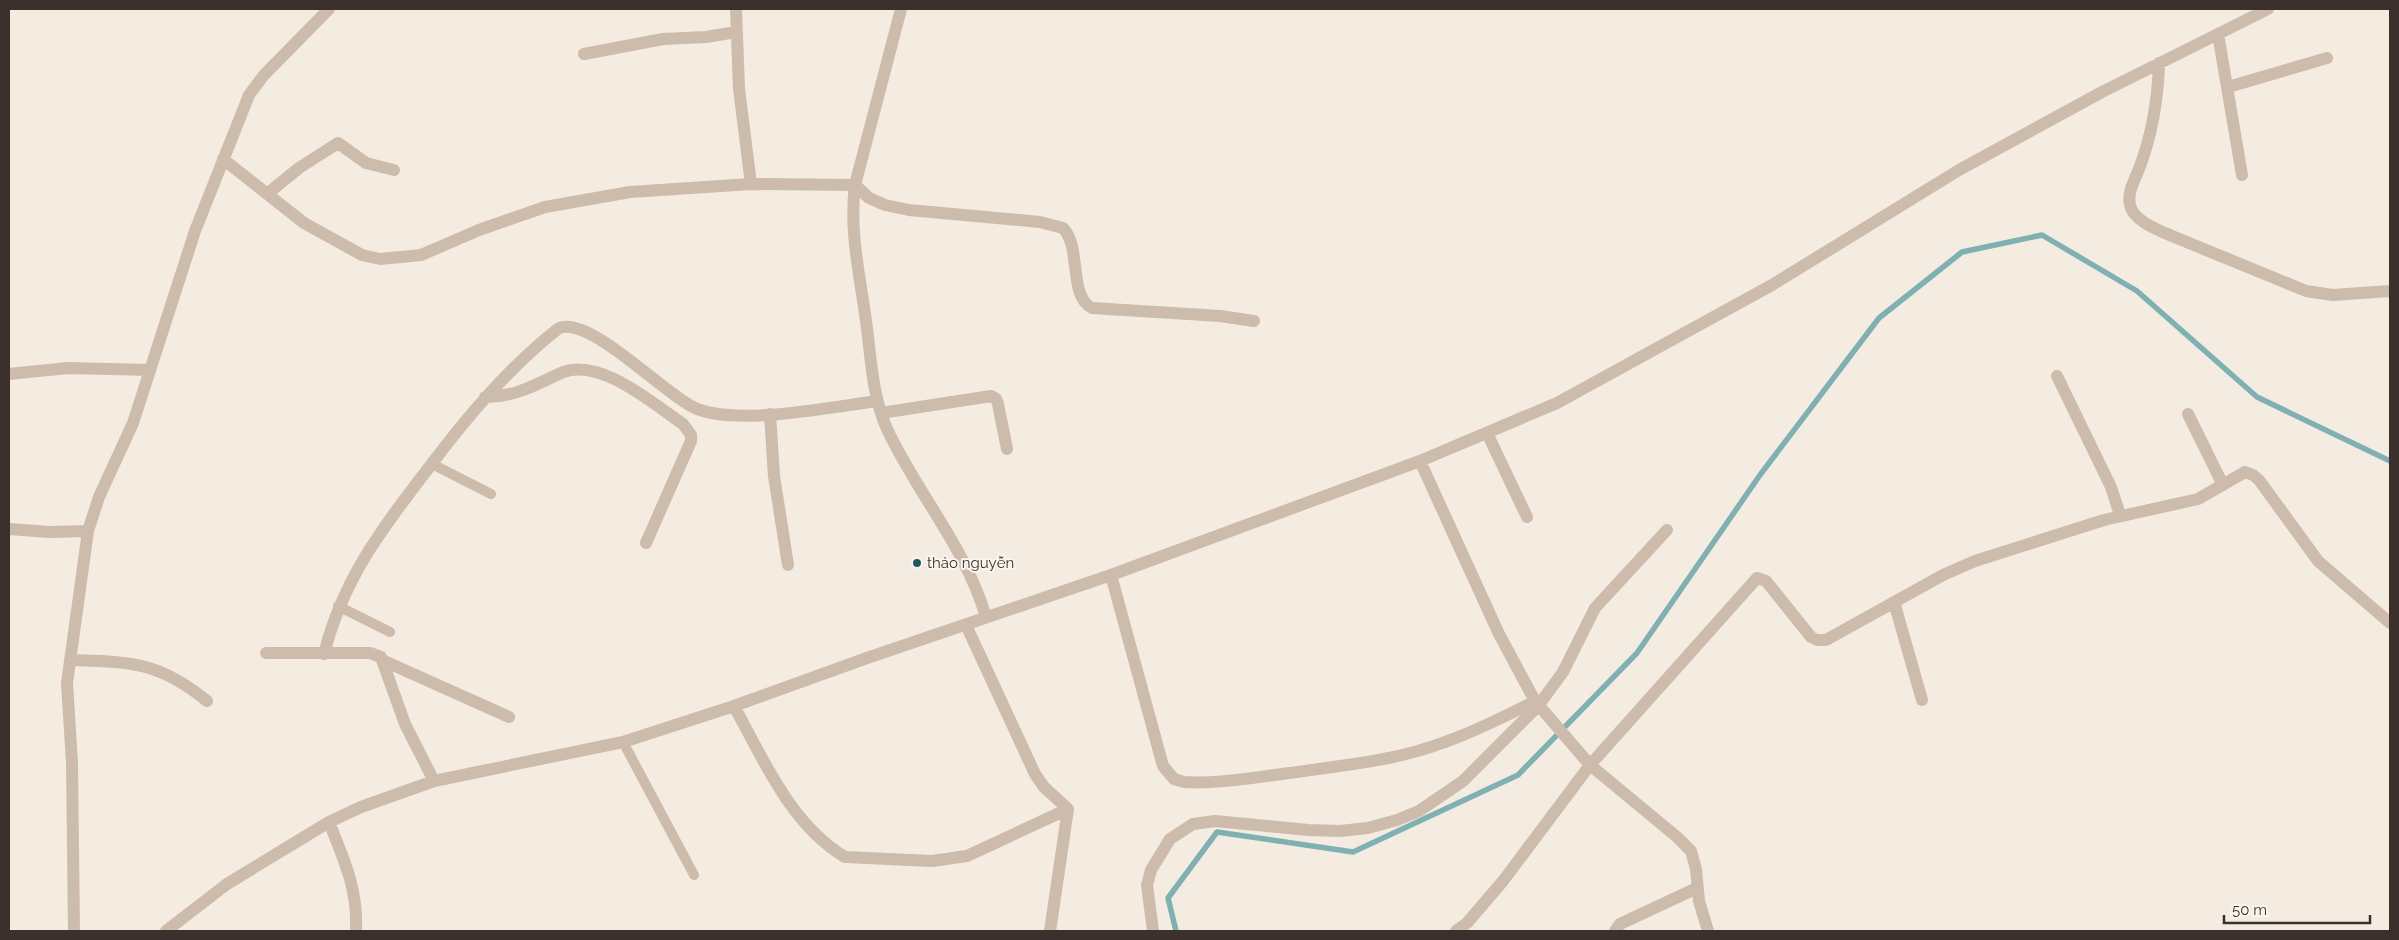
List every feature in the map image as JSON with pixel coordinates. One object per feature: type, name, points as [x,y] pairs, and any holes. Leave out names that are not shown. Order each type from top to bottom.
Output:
[{"type":"street","points":[[74,931],[72,762],[67,699],[70,660],[88,531],[99,497],[133,423],[195,231],[249,95],[264,75],[329,9]]},
{"type":"street","points":[[736,9],[739,89],[750,184]]},
{"type":"street","points":[[901,9],[855,185],[853,214],[857,273],[879,407],[903,460],[967,565],[986,617]]},
{"type":"street","points":[[166,931],[227,884],[329,822],[361,807],[434,781],[623,742],[734,706],[986,617],[1112,575],[1420,461],[1557,404],[1772,285],[1959,170],[2159,63],[2268,9]]},
{"type":"street","points":[[584,54],[663,39],[706,37],[736,32]]},
{"type":"street","points":[[2218,34],[2242,174]]},
{"type":"street","points":[[2228,87],[2327,58]]},
{"type":"street","points":[[2159,63],[2152,128],[2130,193],[2130,206],[2136,215],[2154,228],[2306,291],[2333,295],[2390,291]]},
{"type":"street","points":[[267,194],[299,168],[338,143],[366,163],[394,170]]},
{"type":"street","points":[[223,159],[304,223],[337,243],[362,255],[380,258],[421,255],[479,230],[545,207],[630,192],[750,184],[855,185],[870,198],[885,205],[909,210],[1040,222],[1063,228],[1070,238],[1082,299],[1092,308],[1220,316],[1254,321]]},
{"type":"street","points":[[324,654],[338,606],[347,586],[376,539],[485,396],[549,336],[566,325],[573,325],[602,340],[662,387],[693,407],[720,416],[879,407],[991,396],[996,399],[998,404],[1007,449]]},
{"type":"street","points":[[9,374],[68,368],[150,370]]},
{"type":"street","points":[[485,396],[511,395],[534,387],[573,368],[590,369],[620,382],[683,424],[691,435],[691,441],[646,543]]},
{"type":"street","points":[[2057,376],[2111,487],[2120,515]]},
{"type":"street","points":[[770,414],[774,476],[788,565]]},
{"type":"street","points":[[2188,414],[2223,485]]},
{"type":"street","points":[[1487,433],[1527,517]]},
{"type":"street","points":[[1420,461],[1499,634],[1537,704],[1590,765],[1686,845],[1694,860],[1697,888],[1708,931]]},
{"type":"street","points":[[1456,931],[1469,927],[1590,765],[1757,578],[1766,581],[1811,636],[1817,640],[1831,638],[1894,602],[1975,561],[2120,515],[2198,499],[2240,473],[2253,475],[2269,492],[2318,561],[2390,623]]},
{"type":"street","points":[[9,529],[50,532],[88,531]]},
{"type":"street","points":[[1153,931],[1147,885],[1159,854],[1181,831],[1193,824],[1215,821],[1340,831],[1368,828],[1420,811],[1463,781],[1537,704],[1563,672],[1595,608],[1667,530]]},
{"type":"street","points":[[1112,575],[1164,766],[1174,778],[1184,782],[1245,778],[1366,763],[1444,743],[1537,704]]},
{"type":"street","points":[[1894,602],[1922,700]]},
{"type":"street","points":[[966,625],[1031,767],[1044,787],[1068,810]]},
{"type":"street","points":[[266,653],[377,654],[384,661],[509,717]]},
{"type":"street","points":[[70,660],[145,665],[177,678],[207,701]]},
{"type":"street","points":[[384,661],[405,724],[434,781]]},
{"type":"street","points":[[734,706],[791,806],[835,851],[845,857],[932,861],[967,856],[1068,810]]},
{"type":"street","points":[[1050,931],[1068,810]]},
{"type":"street","points":[[329,822],[352,879],[356,906],[356,931]]},
{"type":"street","points":[[1615,931],[1620,924],[1697,888]]},
{"type":"lane","points":[[432,464],[491,494]]},
{"type":"lane","points":[[338,606],[390,632]]},
{"type":"lane","points":[[623,742],[694,875]]},
{"type":"waterway","points":[[1176,931],[1168,898],[1217,832],[1353,852],[1518,775],[1637,653],[1760,475],[1879,318],[1962,252],[2042,235],[2137,291],[2257,397],[2390,461]]},
{"type":"place","name":"thảo nguyễn","points":[[917,563]]}]
